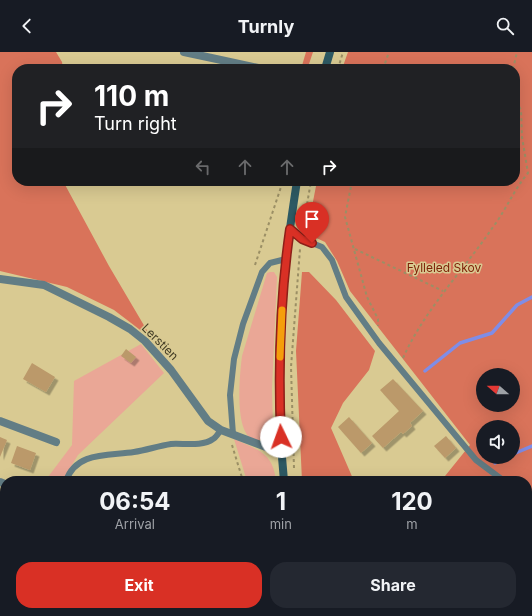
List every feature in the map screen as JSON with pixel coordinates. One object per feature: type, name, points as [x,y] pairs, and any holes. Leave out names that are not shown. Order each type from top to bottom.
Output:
[{"type":"main road","points":[[326,64],[330,52]]},
{"type":"main road","points":[[284,476],[279,391],[286,260],[296,186]]},
{"type":"street","points":[[184,52],[240,64]]},
{"type":"street","name":"Lerstien","points":[[0,279],[44,285],[110,316],[145,341],[171,370],[208,421],[221,430],[282,453]]},
{"type":"street","points":[[0,421],[56,442]]},
{"type":"lane","points":[[290,229],[302,239],[322,247],[332,260],[346,297],[379,343],[476,460],[497,476]]},
{"type":"lane","points":[[233,434],[230,395],[234,359],[243,324],[262,272],[270,263],[286,260]]},
{"type":"lane","points":[[68,476],[69,473],[80,463],[92,456],[134,452],[170,444],[200,443],[214,439],[221,430]]},
{"type":"path","points":[[339,64],[343,52]]},
{"type":"path","points":[[385,64],[389,52]]},
{"type":"path","points":[[514,64],[517,52]]},
{"type":"path","points":[[520,108],[522,137],[528,173],[520,183]]},
{"type":"path","points":[[294,473],[291,367],[296,286],[310,186]]},
{"type":"path","points":[[351,186],[346,217],[367,298],[378,319],[379,343]]},
{"type":"path","points":[[399,367],[407,350],[443,291],[494,226],[517,186]]},
{"type":"path","points":[[355,249],[443,291]]},
{"type":"shaded area","points":[[274,272],[277,277],[272,389],[273,428],[268,436],[259,440],[250,438],[245,430],[241,419],[239,390],[242,356],[267,273]]},
{"type":"shaded area","points":[[141,344],[164,373],[78,455],[65,476],[49,476],[72,445],[74,381]]},
{"type":"shaded area","points":[[234,439],[263,453],[272,464],[275,476],[245,476]]},
{"type":"green space","points":[[0,52],[56,52],[62,64],[12,64],[12,186],[66,186],[109,266],[152,339],[114,310],[67,287],[0,271]]},
{"type":"green space","points":[[306,52],[313,52],[309,64],[302,64]]},
{"type":"green space","name":"Fylleled Skov","points":[[348,52],[532,52],[532,476],[445,476],[470,445],[350,291],[337,261],[325,242],[312,236],[308,227],[316,186],[520,186],[520,64],[344,64]]},
{"type":"green space","points":[[302,272],[309,272],[336,300],[375,351],[369,370],[343,403],[331,428],[352,476],[302,476],[296,351]]},
{"type":"building","points":[[126,349],[136,357],[131,363],[121,356]]},
{"type":"building","points":[[32,363],[55,377],[46,392],[23,379]]},
{"type":"building","points":[[393,379],[423,411],[410,423],[412,426],[403,434],[401,432],[383,448],[372,436],[399,411],[380,390]]},
{"type":"building","points":[[349,417],[372,443],[361,453],[338,427]]},
{"type":"building","points":[[446,436],[456,448],[445,458],[434,446]]},
{"type":"building","points":[[0,437],[7,440],[0,457]]},
{"type":"building","points":[[17,446],[36,453],[30,470],[11,463]]},
{"type":"waterway","points":[[425,371],[460,343],[492,333],[517,305],[532,297]]},
{"type":"waterway","points":[[520,451],[532,446]]},
{"type":"slow traffic","points":[[280,357],[282,310]]},
{"type":"route","points":[[281,437],[279,391],[282,321],[286,260],[290,229],[302,239],[312,243]]}]
